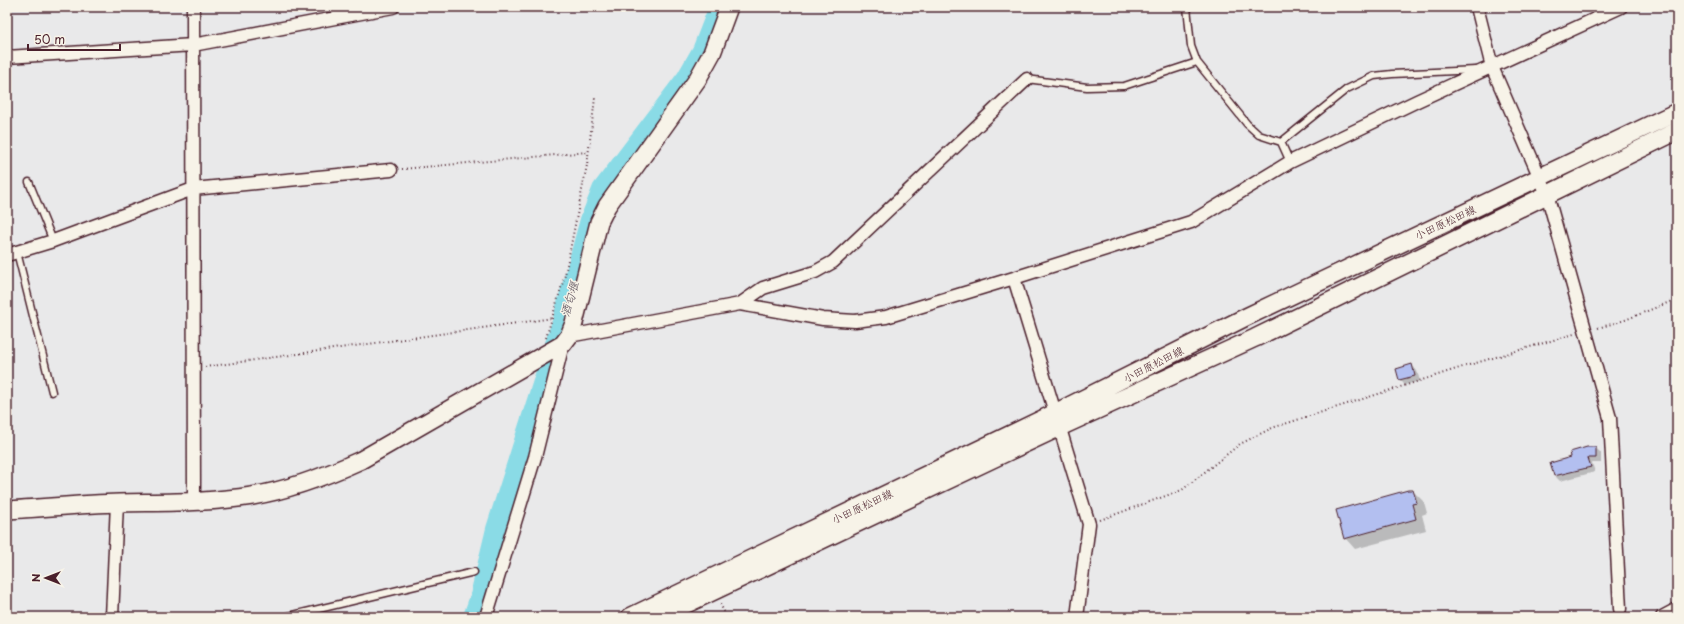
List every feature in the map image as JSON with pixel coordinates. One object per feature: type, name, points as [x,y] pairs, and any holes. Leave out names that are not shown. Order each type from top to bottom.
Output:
[{"type":"main road","points":[[7,510],[117,504],[194,502],[252,496],[302,483],[330,474],[361,460],[537,359],[566,340],[574,323],[599,222],[607,206],[697,80],[712,53],[729,7]]},
{"type":"main road","name":"小田原松田線","points":[[659,617],[1058,420],[1246,316],[1677,112]]},
{"type":"main road","name":"小田原松田線","points":[[630,617],[1058,420],[1254,338],[1677,131]]},
{"type":"street","points":[[193,7],[194,502]]},
{"type":"street","points":[[7,57],[193,45],[393,7]]},
{"type":"street","points":[[1477,7],[1490,68],[1547,194],[1610,418],[1620,609]]},
{"type":"street","points":[[486,617],[535,457],[566,340],[740,304],[823,319],[855,321],[886,317],[1192,222],[1290,162],[1417,101],[1621,7]]},
{"type":"street","points":[[740,304],[763,288],[815,272],[833,262],[1027,79]]},
{"type":"street","points":[[12,253],[53,240],[193,189],[391,170]]},
{"type":"street","points":[[1014,278],[1089,524],[1077,617]]},
{"type":"street","points":[[112,617],[117,504]]},
{"type":"street","points":[[1662,617],[1677,609]]},
{"type":"lane","points":[[1187,7],[1191,46],[1197,62],[1247,124],[1259,135],[1280,142],[1290,162]]},
{"type":"lane","points":[[1027,79],[1087,87],[1124,86],[1197,62]]},
{"type":"lane","points":[[1280,142],[1347,89],[1374,76],[1490,68]]},
{"type":"lane","points":[[29,182],[53,240]]},
{"type":"lane","points":[[12,253],[52,392]]},
{"type":"lane","points":[[285,617],[474,572]]},
{"type":"path","points":[[1225,7],[1236,9],[1249,7]]},
{"type":"path","points":[[537,359],[553,318],[565,275],[588,152],[595,98]]},
{"type":"path","points":[[391,170],[588,152]]},
{"type":"path","points":[[1089,524],[1182,490],[1240,444],[1272,428],[1469,365],[1625,320],[1677,299]]},
{"type":"path","points":[[194,368],[553,318]]},
{"type":"building","points":[[1412,364],[1415,376],[1399,380],[1396,369]]},
{"type":"building","points":[[1587,447],[1596,447],[1596,458],[1588,458],[1591,467],[1554,476],[1550,463],[1571,457],[1570,452]]},
{"type":"building","points":[[1408,490],[1413,490],[1417,503],[1412,504],[1416,519],[1344,539],[1336,510]]},
{"type":"waterway","name":"酒匂堰","points":[[474,617],[480,600],[497,529],[564,319],[591,220],[603,190],[687,79],[703,51],[720,7]]}]
